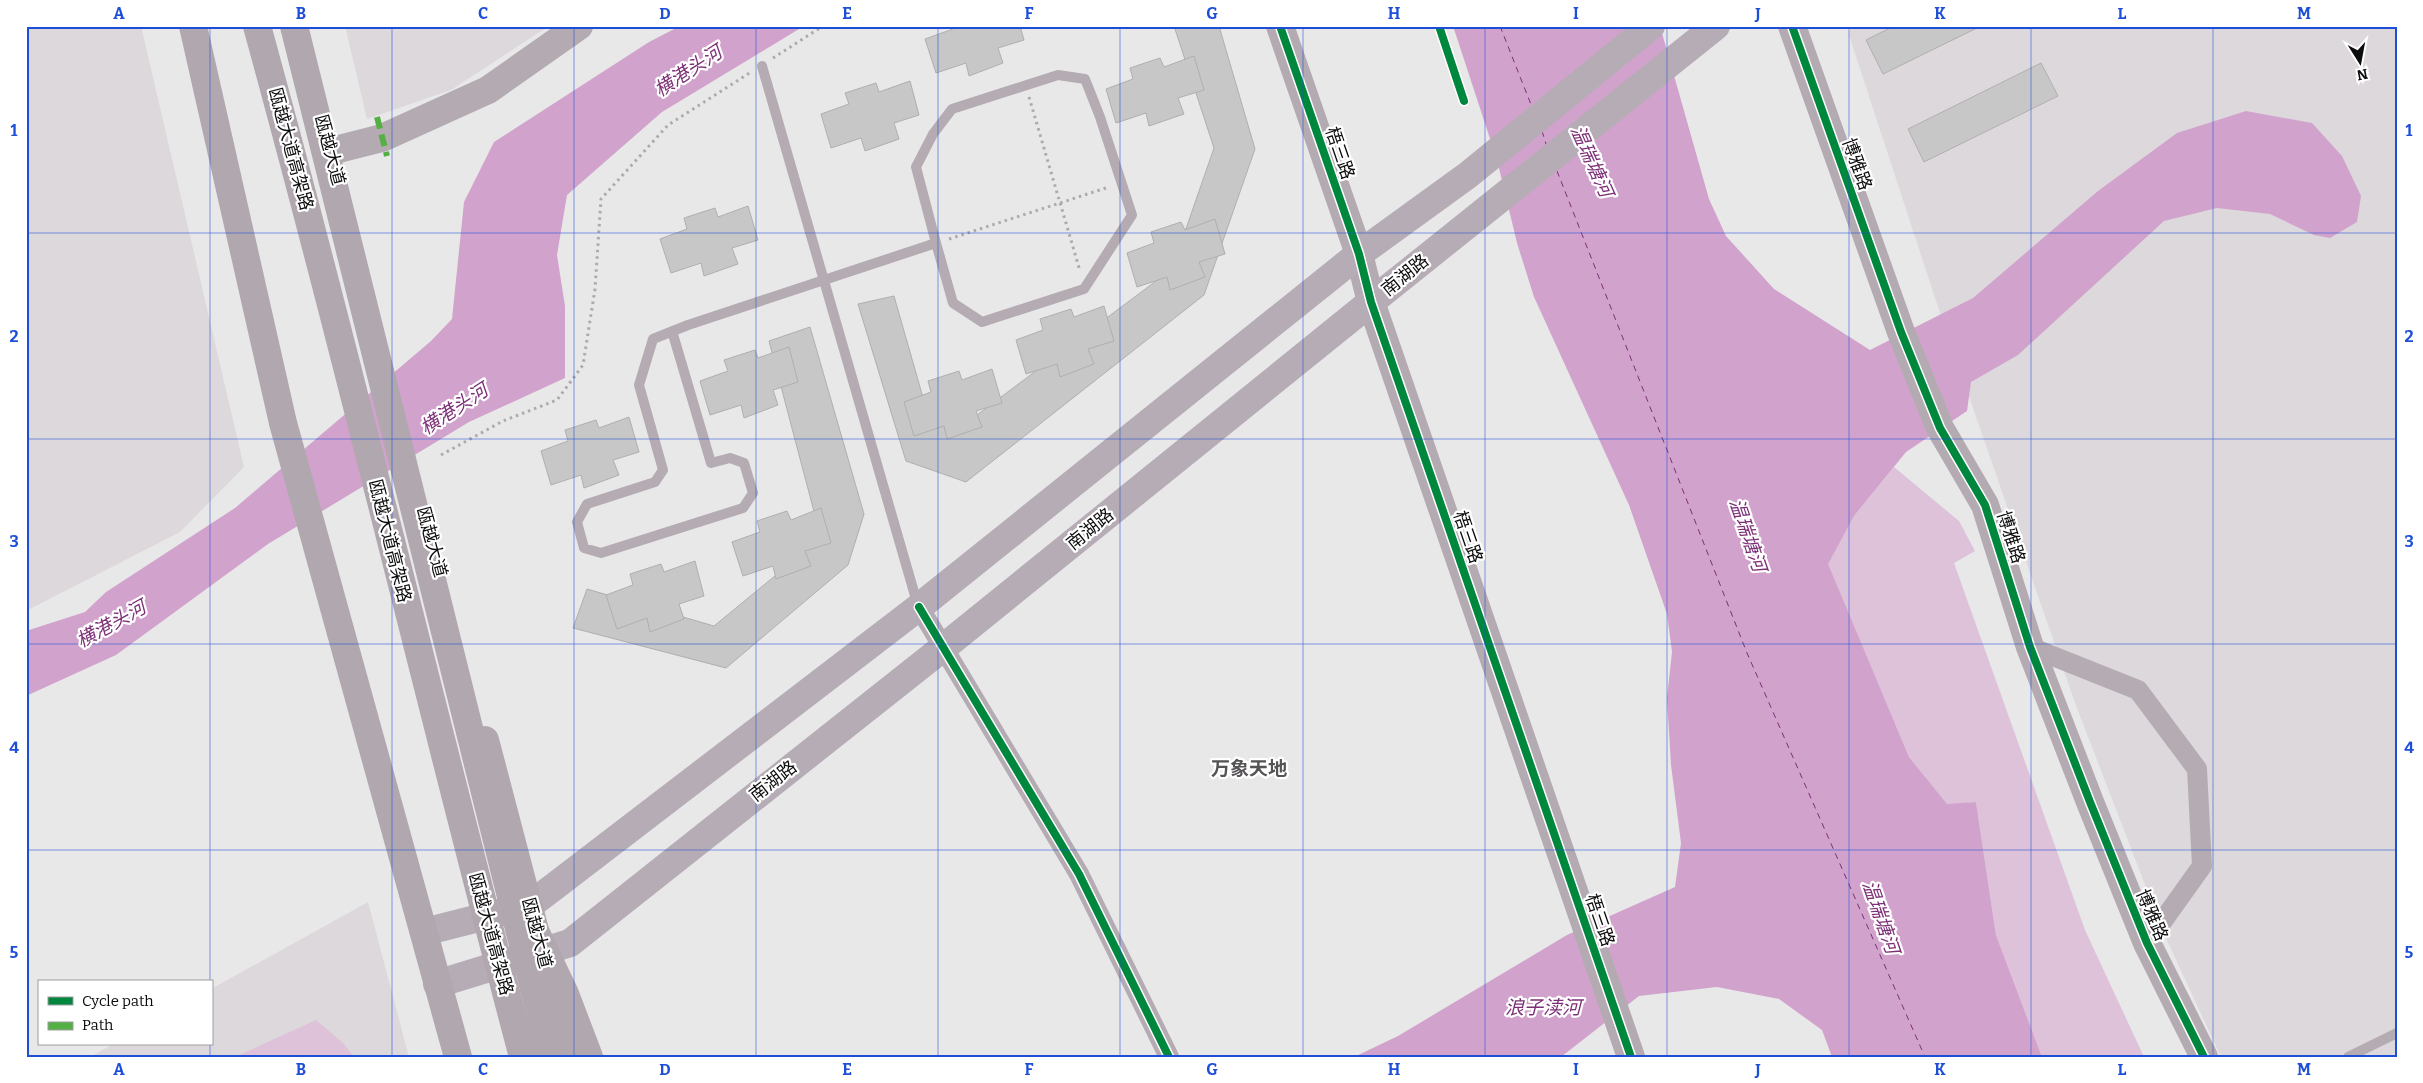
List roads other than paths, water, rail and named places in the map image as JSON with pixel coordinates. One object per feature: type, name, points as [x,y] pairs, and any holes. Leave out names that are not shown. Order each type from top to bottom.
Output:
[{"type":"highway","points":[[193,26],[282,423],[458,1057]]},
{"type":"highway","name":"瓯越大道高架路","points":[[257,26],[309,217],[451,784],[523,1057]]},
{"type":"highway","name":"瓯越大道高架路","points":[[294,26],[550,1057]]},
{"type":"highway","name":"瓯越大道","points":[[294,26],[331,151],[387,374],[530,905],[540,951],[573,1057]]},
{"type":"highway","points":[[501,860],[565,994],[590,1057]]},
{"type":"main road","points":[[424,932],[530,905],[919,607],[1359,254],[1468,175],[1651,26]]},
{"type":"main road","name":"南湖路","points":[[437,984],[570,943],[944,647],[1495,202],[1714,28]]},
{"type":"street","points":[[331,151],[382,138],[488,90],[579,26]]},
{"type":"street","name":"梧三路","points":[[1280,26],[1359,254],[1371,302],[1629,1052]]},
{"type":"street","name":"博雅路","points":[[1792,26],[1901,332],[1940,428],[1985,505],[2030,647],[2147,943],[2204,1057]]},
{"type":"street","points":[[919,607],[1079,874],[1169,1057]]},
{"type":"street","points":[[2030,647],[2138,690],[2197,769],[2202,866],[2147,943]]},
{"type":"lane","points":[[762,66],[919,607]]},
{"type":"lane","points":[[1058,75],[1085,79],[1100,117],[1132,215],[1084,288],[982,322],[953,303],[936,243],[916,167],[933,134],[952,109],[1058,75]]},
{"type":"lane","points":[[672,331],[711,463],[730,458],[744,463],[753,493],[743,508],[601,553],[584,548],[577,522],[587,504],[655,482],[663,470],[639,385],[653,339],[672,331],[824,279],[936,243]]},
{"type":"lane","points":[[2348,1057],[2397,1033]]},
{"type":"water","name":"横港头河","points":[[680,26],[804,26],[662,112],[567,195],[557,255],[565,306],[565,378],[469,422],[268,544],[116,655],[26,696],[26,631],[85,612],[106,592],[235,508],[431,341],[452,319],[464,202],[494,142],[649,42]]},
{"type":"water","points":[[1453,26],[1660,26],[1709,199],[1726,236],[1774,289],[1870,350],[1973,298],[2098,191],[2177,133],[2246,111],[2312,123],[2342,156],[2361,196],[2357,222],[2330,238],[2314,235],[2270,214],[2217,208],[2164,221],[2018,355],[1971,382],[1967,411],[1906,452],[1854,516],[1828,564],[1909,757],[1947,804],[1976,802],[1996,935],[2042,1057],[1832,1057],[1822,1030],[1779,999],[1717,987],[1639,996],[1561,1057],[1354,1057],[1398,1036],[1567,935],[1675,887],[1681,843],[1671,765],[1667,698],[1672,652],[1667,614],[1629,505],[1534,297],[1517,243],[1497,160]]},
{"type":"district","name":"万象天地","points":[[1249,768]]},
{"type":"water label","name":"温瑞塘河","points":[[1592,161]]},
{"type":"water label","name":"温瑞塘河","points":[[1748,535]]},
{"type":"water label","name":"温瑞塘河","points":[[1881,917]]},
{"type":"water label","name":"浪子渎河","points":[[1543,1007]]}]
